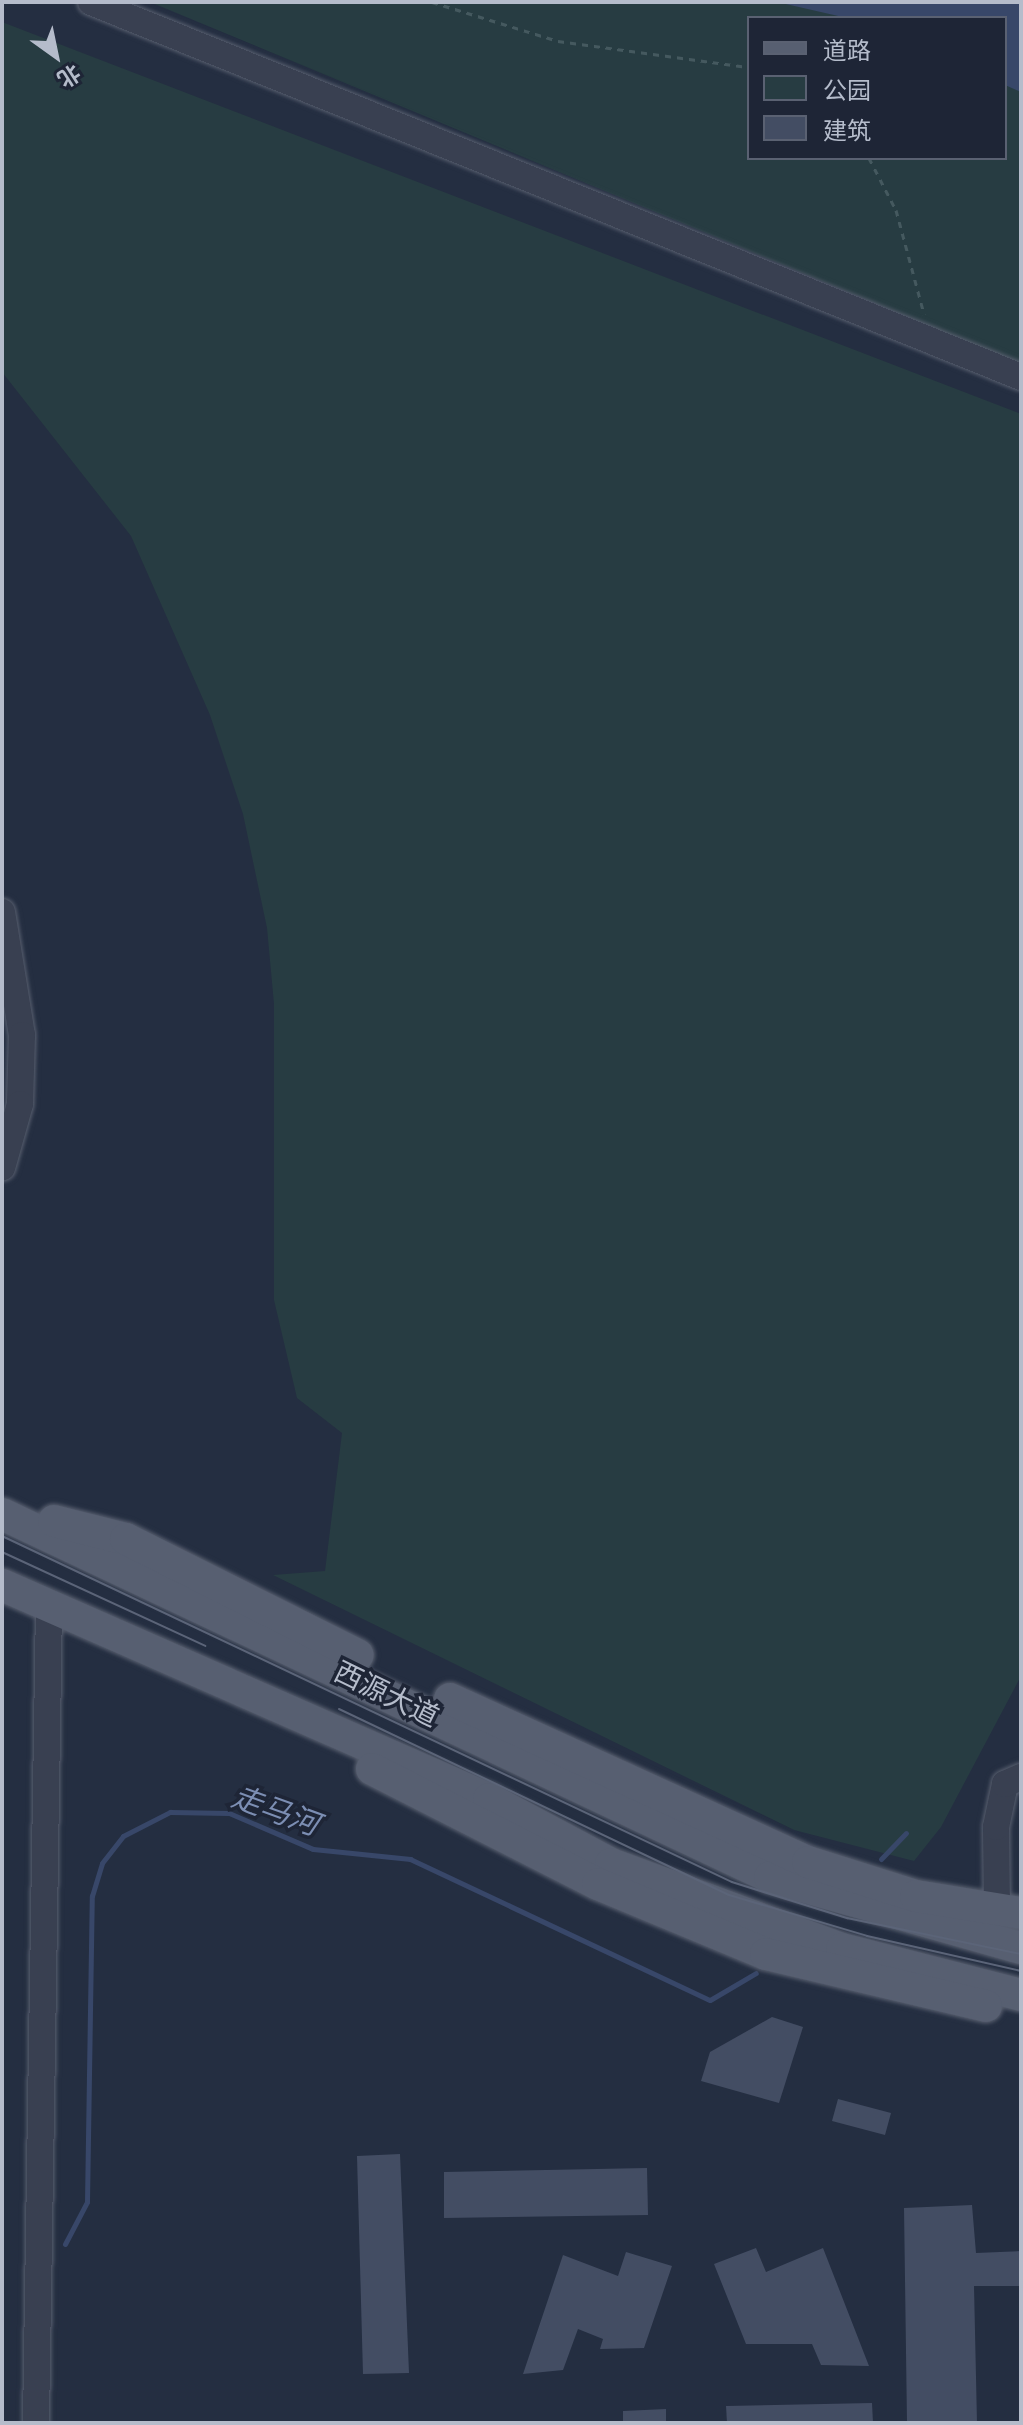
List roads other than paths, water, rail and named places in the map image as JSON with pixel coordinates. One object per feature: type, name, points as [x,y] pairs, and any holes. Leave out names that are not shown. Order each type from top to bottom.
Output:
[{"type":"main road","points":[[2,1508],[126,1539],[702,1820],[916,1896],[1009,1912]]},
{"type":"main road","name":"西源大道","points":[[2,1514],[770,1877],[1021,1948]]},
{"type":"main road","name":"西源大道","points":[[2,1585],[489,1799],[611,1864],[753,1919],[1021,1995]]},
{"type":"main road","points":[[135,1646],[598,1884],[766,1954],[1021,2011]]},
{"type":"street","points":[[91,2],[1021,377]]},
{"type":"street","points":[[2,912],[22,1035],[20,1104],[2,1168]]},
{"type":"street","points":[[36,2423],[49,1606]]},
{"type":"street","points":[[1009,1912],[996,1827],[1005,1784],[1021,1777]]},
{"type":"water","points":[[777,2],[1021,2],[1021,92],[1007,86],[1007,16],[838,16]]},
{"type":"waterway","name":"走马河","points":[[65,2244],[87,2202],[92,1896],[102,1863],[123,1836],[170,1812],[229,1813],[313,1849],[410,1859],[710,2000],[756,1973]]},
{"type":"waterway","name":"走马河","points":[[881,1859],[906,1833]]},
{"type":"tram line","points":[[2,1536],[732,1882],[847,1918],[1021,1954]]},
{"type":"tram line","points":[[2,1552],[205,1646]]},
{"type":"tram line","points":[[339,1709],[729,1895],[867,1936],[1021,1971]]}]
